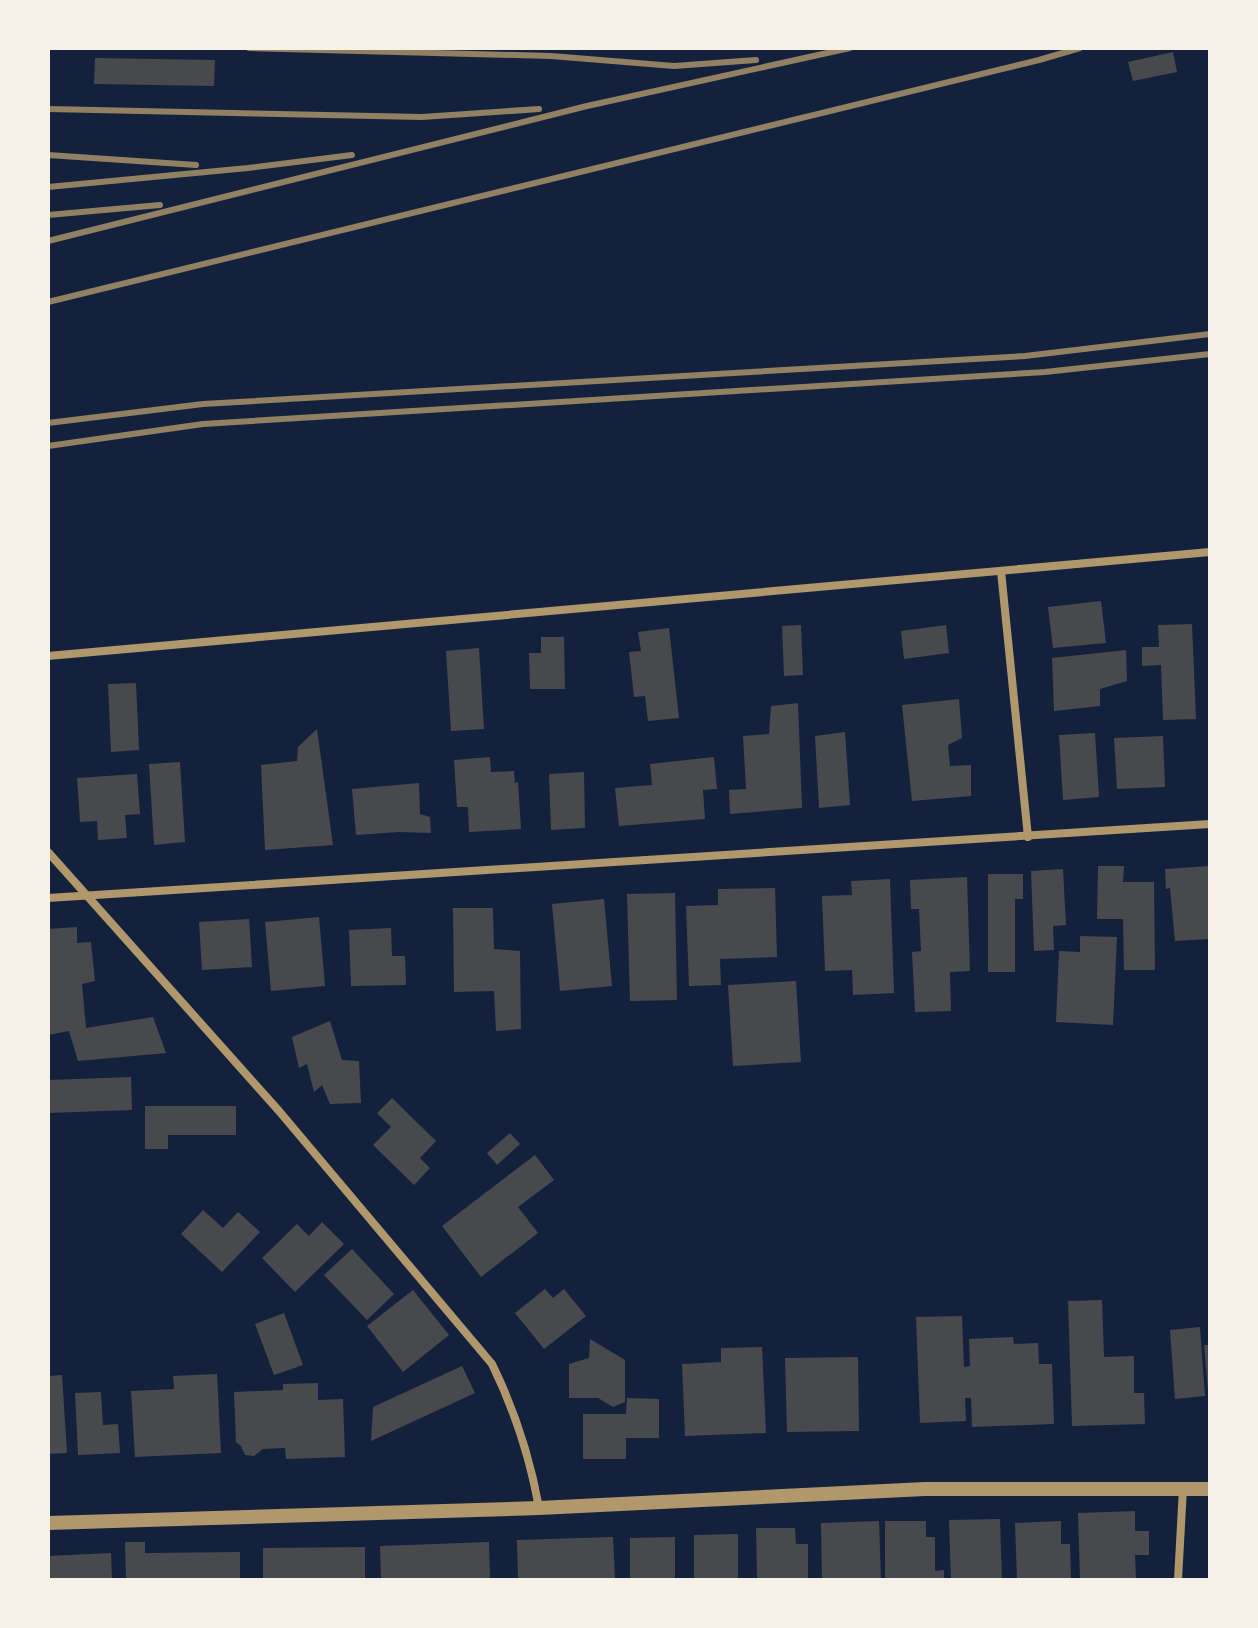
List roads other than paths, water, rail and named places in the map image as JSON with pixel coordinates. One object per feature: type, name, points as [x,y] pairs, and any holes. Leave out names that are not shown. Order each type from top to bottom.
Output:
[{"type":"street","points":[[48,656],[1210,552]]},
{"type":"street","points":[[1001,571],[1028,837]]},
{"type":"street","points":[[48,898],[1210,824]]},
{"type":"street","points":[[48,852],[279,1111],[492,1364],[508,1397],[533,1474],[539,1508]]},
{"type":"street","points":[[1178,1580],[1183,1487]]},
{"type":"street","points":[[48,1523],[539,1508],[925,1489],[1210,1489]]},
{"type":"railway","points":[[249,48],[551,56],[674,66],[756,60]]},
{"type":"railway","points":[[48,241],[587,106],[850,48]]},
{"type":"railway","points":[[48,302],[1080,48]]},
{"type":"railway","points":[[48,109],[422,117],[539,109]]},
{"type":"railway","points":[[48,155],[196,165]]},
{"type":"railway","points":[[48,187],[352,155]]},
{"type":"railway","points":[[48,215],[160,205]]},
{"type":"railway","points":[[48,423],[203,404],[1025,356],[1210,334]]},
{"type":"railway","points":[[48,446],[203,424],[1045,372],[1210,354]]}]
